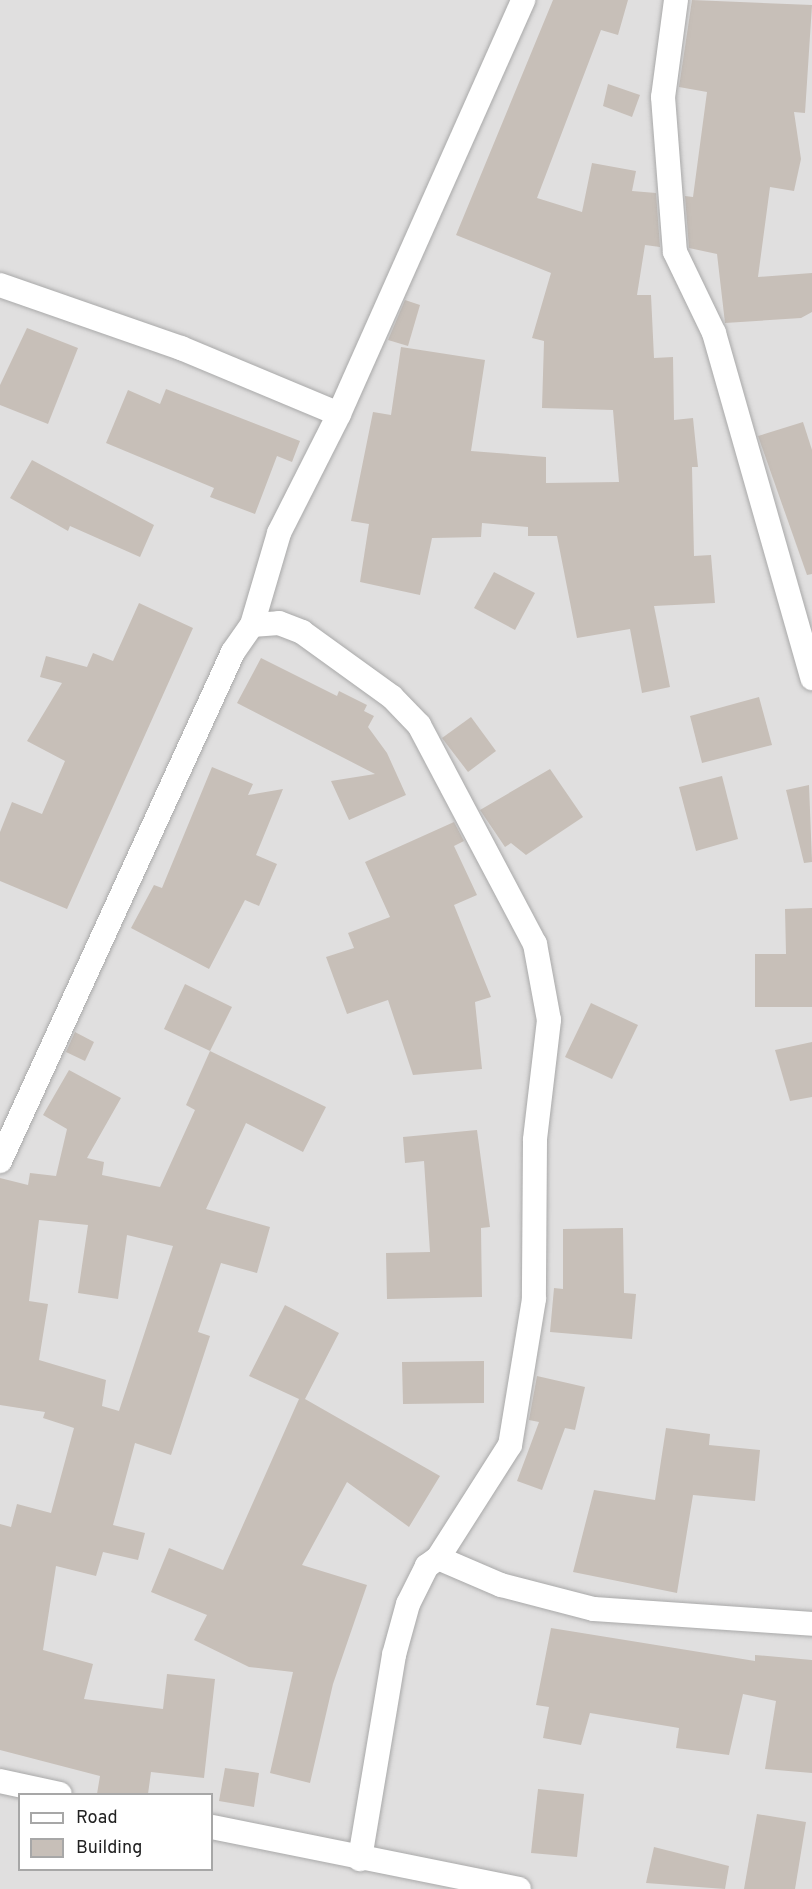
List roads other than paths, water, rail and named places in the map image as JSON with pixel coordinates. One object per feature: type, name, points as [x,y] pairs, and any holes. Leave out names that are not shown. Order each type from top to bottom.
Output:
[{"type":"street","points":[[0,1161],[233,652],[252,625],[265,573],[279,533],[339,414],[524,0]]},
{"type":"street","points":[[676,0],[663,97],[675,252],[714,333],[812,678]]},
{"type":"street","points":[[0,285],[181,348],[339,414]]},
{"type":"street","points":[[265,573],[279,623]]},
{"type":"street","points":[[252,625],[279,623],[312,638],[392,697],[437,752],[535,944],[549,1020],[535,1140],[534,1299],[510,1445],[438,1558],[428,1566],[408,1604],[394,1655],[360,1859]]},
{"type":"street","points":[[438,1558],[501,1585],[594,1609],[812,1624]]},
{"type":"street","points":[[0,1782],[55,1793]]},
{"type":"street","points":[[213,1827],[360,1859],[519,1889]]}]
